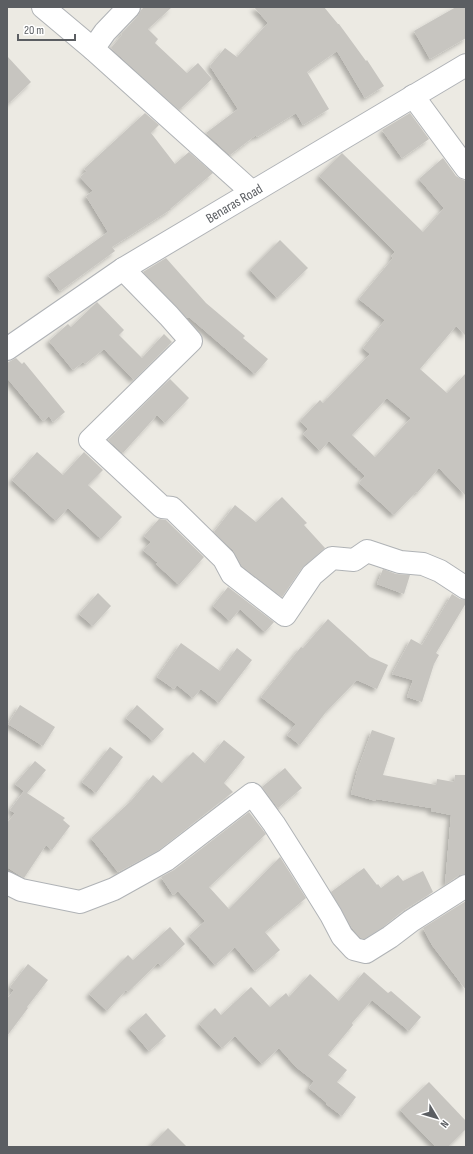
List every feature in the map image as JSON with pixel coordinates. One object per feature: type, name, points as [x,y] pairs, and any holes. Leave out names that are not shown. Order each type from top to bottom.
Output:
[{"type":"street","points":[[43,7],[93,49],[252,192]]},
{"type":"street","points":[[93,49],[105,32],[129,7]]},
{"type":"street","name":"Benaras Road","points":[[7,349],[123,269],[466,65]]},
{"type":"street","points":[[413,96],[466,168]]},
{"type":"street","points":[[123,269],[191,341],[90,440],[162,507],[172,508],[224,559],[232,574],[285,615],[312,575],[332,558],[354,560],[366,550],[400,562],[423,564],[440,571],[466,588]]},
{"type":"street","points":[[7,883],[22,890],[80,902],[114,889],[166,860],[252,794],[274,824],[300,865],[331,915],[342,936],[354,949],[366,952],[466,886]]},
{"type":"building","points":[[144,7],[172,7],[148,29],[158,39],[155,43],[187,73],[198,63],[212,79],[179,110],[111,48]]},
{"type":"building","points":[[254,7],[324,7],[339,24],[366,61],[367,60],[384,86],[365,98],[337,51],[307,72],[329,109],[303,125],[296,113],[257,137],[256,135],[230,155],[206,133],[238,109],[210,66],[225,48],[237,57],[268,23]]},
{"type":"building","points":[[456,7],[466,7],[466,38],[430,59],[414,31]]},
{"type":"building","points":[[7,56],[31,82],[7,105]]},
{"type":"building","points":[[145,113],[159,125],[151,133],[175,164],[189,152],[213,173],[170,210],[112,247],[115,251],[60,291],[48,275],[108,232],[86,196],[93,191],[80,177],[87,171],[84,169]]},
{"type":"building","points":[[410,113],[429,139],[402,158],[382,130]]},
{"type":"building","points":[[342,153],[423,232],[444,208],[419,179],[443,158],[456,176],[466,181],[466,336],[456,326],[420,369],[447,393],[466,373],[466,496],[439,468],[417,493],[416,492],[394,515],[359,483],[365,476],[329,441],[320,451],[303,434],[308,429],[300,421],[320,400],[323,403],[370,354],[363,348],[385,320],[359,299],[393,258],[391,256],[395,252],[319,176]],"holes":[[[387,398],[411,418],[375,457],[352,435]]]},
{"type":"building","points":[[280,240],[308,268],[277,298],[250,270]]},
{"type":"building","points":[[166,258],[206,303],[245,336],[243,338],[268,359],[255,374],[189,317],[187,318],[143,272]]},
{"type":"building","points":[[97,302],[124,330],[119,335],[142,358],[164,334],[172,342],[134,380],[104,349],[85,364],[83,362],[73,370],[49,341],[68,324],[71,327]]},
{"type":"building","points":[[16,358],[22,364],[24,362],[65,412],[53,422],[49,416],[43,421],[7,378],[7,363]]},
{"type":"building","points":[[170,379],[189,398],[165,423],[157,415],[123,453],[108,440]]},
{"type":"building","points":[[37,452],[63,475],[84,452],[103,470],[88,485],[122,517],[101,539],[68,508],[56,521],[12,480]]},
{"type":"building","points":[[282,497],[307,523],[304,525],[325,548],[302,568],[282,597],[242,566],[233,550],[214,532],[235,505],[256,522]]},
{"type":"building","points":[[159,519],[166,520],[204,557],[179,585],[143,550],[151,542],[144,536]]},
{"type":"building","points":[[383,569],[396,574],[410,575],[404,594],[377,584]]},
{"type":"building","points":[[228,587],[274,622],[265,632],[240,609],[230,621],[213,606]]},
{"type":"building","points":[[98,593],[111,606],[93,626],[79,614]]},
{"type":"building","points":[[452,594],[460,599],[466,600],[466,603],[436,653],[439,655],[434,664],[422,702],[407,697],[413,680],[392,674],[411,639],[422,645]]},
{"type":"building","points":[[328,619],[370,657],[388,665],[377,689],[357,680],[326,712],[300,745],[287,735],[296,724],[261,697],[301,647],[303,648]]},
{"type":"building","points":[[181,643],[220,671],[237,648],[252,660],[219,703],[201,689],[193,698],[177,685],[174,689],[157,677]]},
{"type":"building","points":[[20,705],[55,727],[43,746],[8,724]]},
{"type":"building","points":[[137,705],[164,729],[153,741],[126,718]]},
{"type":"building","points":[[372,730],[395,738],[383,775],[436,785],[437,779],[454,782],[455,775],[466,775],[466,874],[459,875],[445,885],[451,815],[431,811],[431,808],[376,799],[376,801],[351,794],[357,771]]},
{"type":"building","points":[[224,740],[245,757],[224,783],[233,792],[159,850],[118,872],[91,838],[131,801],[153,775],[162,783],[193,752],[205,763]]},
{"type":"building","points":[[110,747],[123,757],[96,793],[82,782]]},
{"type":"building","points":[[35,761],[46,770],[27,793],[65,818],[63,820],[70,826],[52,850],[46,845],[24,878],[7,867],[7,823],[15,813],[10,810],[24,791],[15,784]]},
{"type":"building","points":[[285,768],[302,788],[278,808],[262,787]]},
{"type":"building","points":[[249,812],[266,834],[209,887],[229,909],[280,857],[306,898],[265,932],[280,950],[255,971],[235,947],[215,965],[189,936],[205,921],[178,891],[173,895],[161,877],[174,870]]},
{"type":"building","points":[[364,868],[381,888],[398,875],[403,881],[423,871],[433,892],[404,910],[383,927],[364,939],[361,938],[352,928],[331,892]]},
{"type":"building","points":[[466,901],[466,990],[432,945],[423,928]]},
{"type":"building","points":[[170,927],[185,944],[161,966],[158,963],[128,992],[126,990],[107,1011],[89,994],[128,955],[133,960]]},
{"type":"building","points":[[28,964],[48,980],[7,1036],[7,999],[14,990],[10,987]]},
{"type":"building","points":[[364,972],[388,993],[391,991],[421,1017],[409,1031],[372,1000],[352,1023],[353,1025],[328,1055],[347,1070],[337,1082],[356,1097],[342,1116],[326,1104],[327,1103],[309,1088],[314,1081],[296,1067],[279,1048],[262,1064],[235,1036],[222,1048],[199,1024],[215,1008],[221,1015],[251,987],[270,1007],[286,993],[289,997],[310,974],[339,1001]]},
{"type":"building","points":[[146,1013],[166,1036],[149,1051],[129,1028]]},
{"type":"building","points":[[429,1082],[466,1121],[466,1129],[448,1147],[436,1147],[400,1110]]},
{"type":"building","points":[[168,1128],[187,1147],[149,1147]]}]
